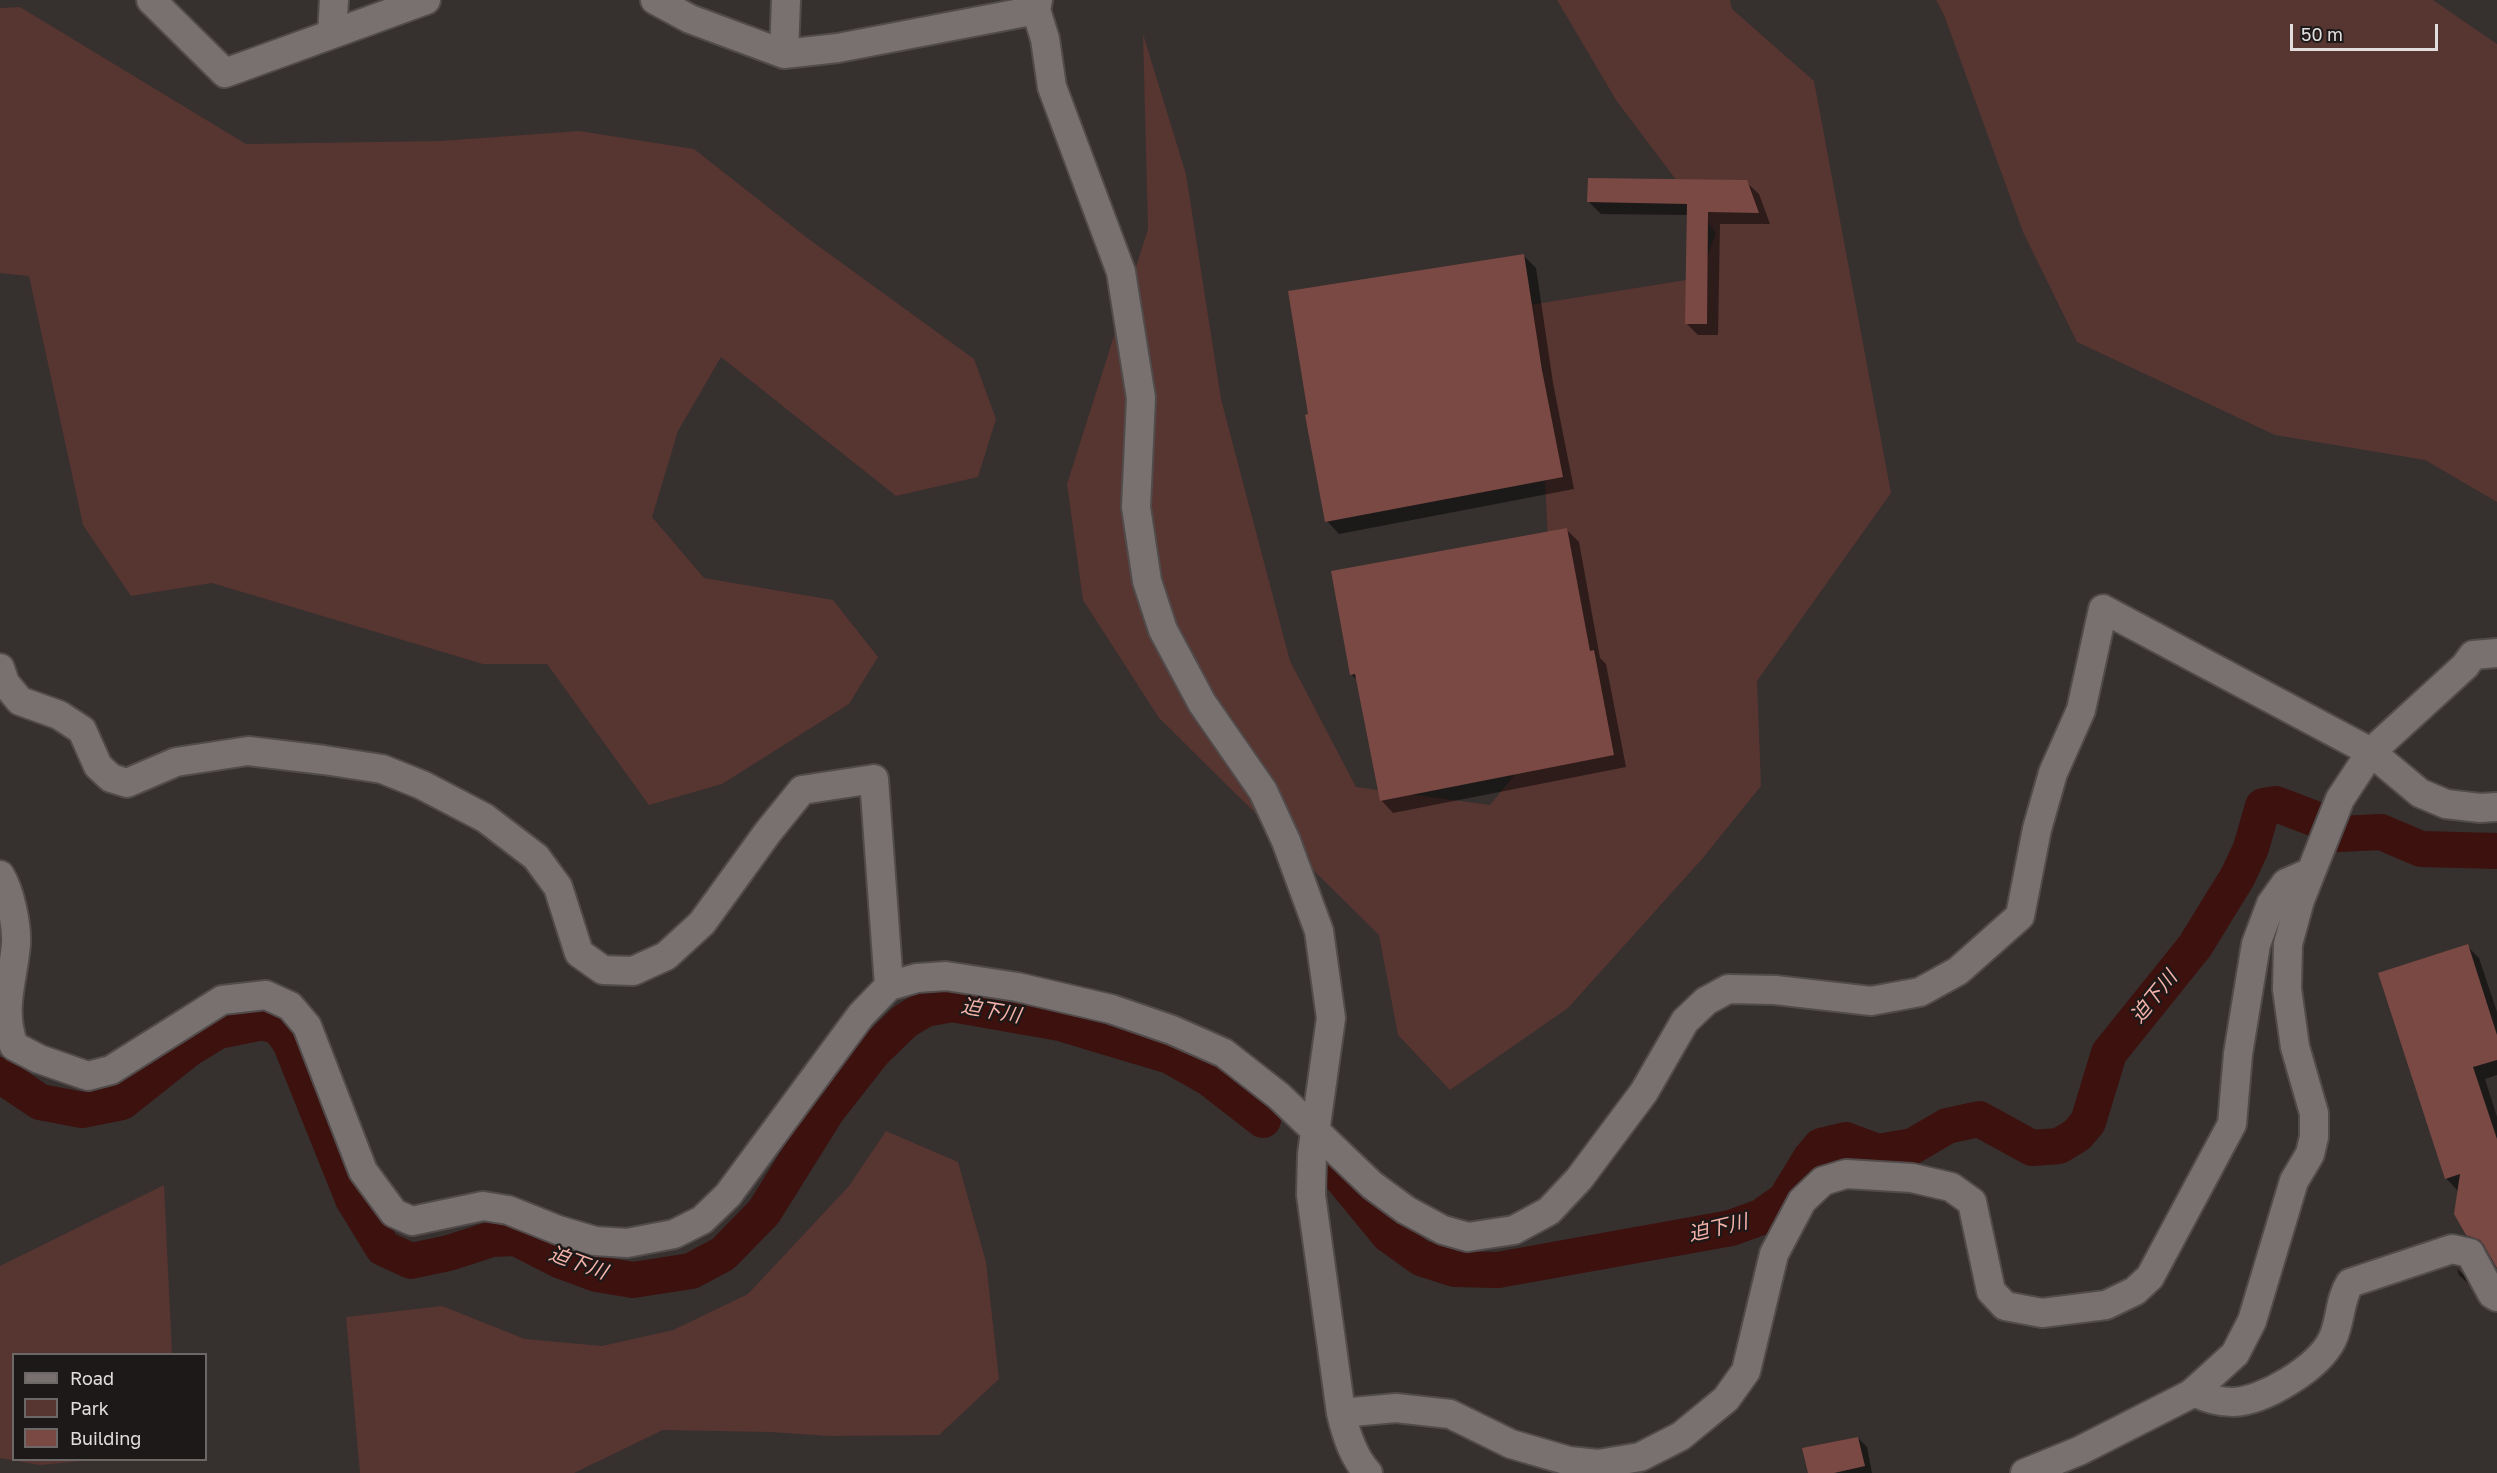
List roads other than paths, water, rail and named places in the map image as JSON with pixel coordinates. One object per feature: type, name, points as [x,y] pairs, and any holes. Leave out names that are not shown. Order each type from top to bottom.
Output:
[{"type":"street","points":[[151,0],[225,73],[426,0]]},
{"type":"street","points":[[333,34],[334,0]]},
{"type":"street","points":[[655,0],[690,19],[784,54],[838,48],[1037,5],[1052,87],[1121,272],[1141,398],[1136,507],[1148,581],[1160,621],[1202,703],[1263,790],[1286,841],[1319,932],[1331,1018],[1311,1154],[1311,1195],[1341,1413],[1347,1436],[1363,1468],[1368,1473]]},
{"type":"street","points":[[784,54],[786,0]]},
{"type":"street","points":[[0,875],[8,888],[16,941],[6,1008],[8,1029],[14,1046],[39,1059],[88,1076],[111,1070],[222,1000],[266,995],[290,1006],[306,1026],[363,1171],[394,1213],[412,1221],[483,1206],[508,1210],[558,1230],[595,1241],[627,1243],[674,1234],[702,1220],[728,1195],[861,1015],[889,986],[917,978],[946,976],[1017,987],[1111,1009],[1172,1029],[1224,1053],[1279,1096],[1316,1129],[1372,1185],[1406,1210],[1443,1230],[1468,1237],[1514,1230],[1549,1211],[1579,1179],[1644,1092],[1685,1021],[1706,1001],[1728,988],[1775,990],[1871,1001],[1920,992],[1958,971],[2020,916],[2037,829],[2053,773],[2081,710],[2103,609],[2371,752],[2420,793],[2446,804],[2480,808],[2497,807]]},
{"type":"street","points":[[2025,1473],[2079,1451],[2193,1392],[2235,1354],[2252,1321],[2294,1181],[2310,1154],[2314,1137],[2314,1113],[2295,1047],[2287,989],[2288,944],[2311,872],[2340,799],[2371,752],[2465,666],[2473,655],[2497,653]]},
{"type":"street","points":[[0,668],[5,683],[20,701],[59,715],[82,730],[98,766],[111,778],[127,783],[176,762],[248,751],[382,769],[422,785],[485,818],[536,857],[558,887],[579,953],[603,970],[633,971],[666,956],[702,923],[768,832],[802,790],[874,779],[889,986]]},
{"type":"street","points":[[1341,1413],[1396,1408],[1450,1414],[1510,1444],[1569,1461],[1598,1464],[1640,1457],[1681,1436],[1726,1399],[1746,1371],[1774,1254],[1802,1202],[1823,1181],[1846,1174],[1912,1178],[1951,1187],[1971,1202],[1991,1291],[2005,1306],[2042,1313],[2106,1305],[2135,1291],[2150,1277],[2232,1124],[2238,1054],[2256,944],[2271,904],[2286,883],[2311,872]]},
{"type":"street","points":[[2193,1392],[2213,1400],[2234,1402],[2256,1398],[2288,1382],[2313,1362],[2332,1340],[2345,1291],[2350,1283],[2452,1249],[2470,1253],[2492,1294],[2497,1297]]},
{"type":"waterway","name":"迫下川","points":[[1337,1172],[1389,1235],[1421,1258],[1455,1269],[1498,1270],[1731,1228],[1761,1217],[1785,1200],[1810,1159],[1821,1146],[1846,1140],[1878,1152],[1913,1146],[1947,1126],[1979,1119],[2032,1148],[2059,1146],[2077,1135],[2088,1122],[2109,1053],[2195,946],[2238,876],[2251,848],[2263,806],[2276,804],[2318,820]]},
{"type":"waterway","name":"迫下川","points":[[2339,834],[2381,832],[2421,849],[2497,851]]},
{"type":"waterway","name":"迫下川","points":[[0,1075],[40,1102],[82,1110],[122,1102],[190,1048],[218,1031],[263,1022],[279,1027],[290,1042],[353,1199],[383,1248],[411,1261],[449,1253],[492,1239],[516,1238],[559,1260],[597,1274],[633,1280],[691,1271],[723,1254],[764,1212],[827,1111],[874,1051],[905,1021],[925,1009],[952,1004],[1060,1023],[1170,1056],[1209,1078],[1263,1120]]}]
